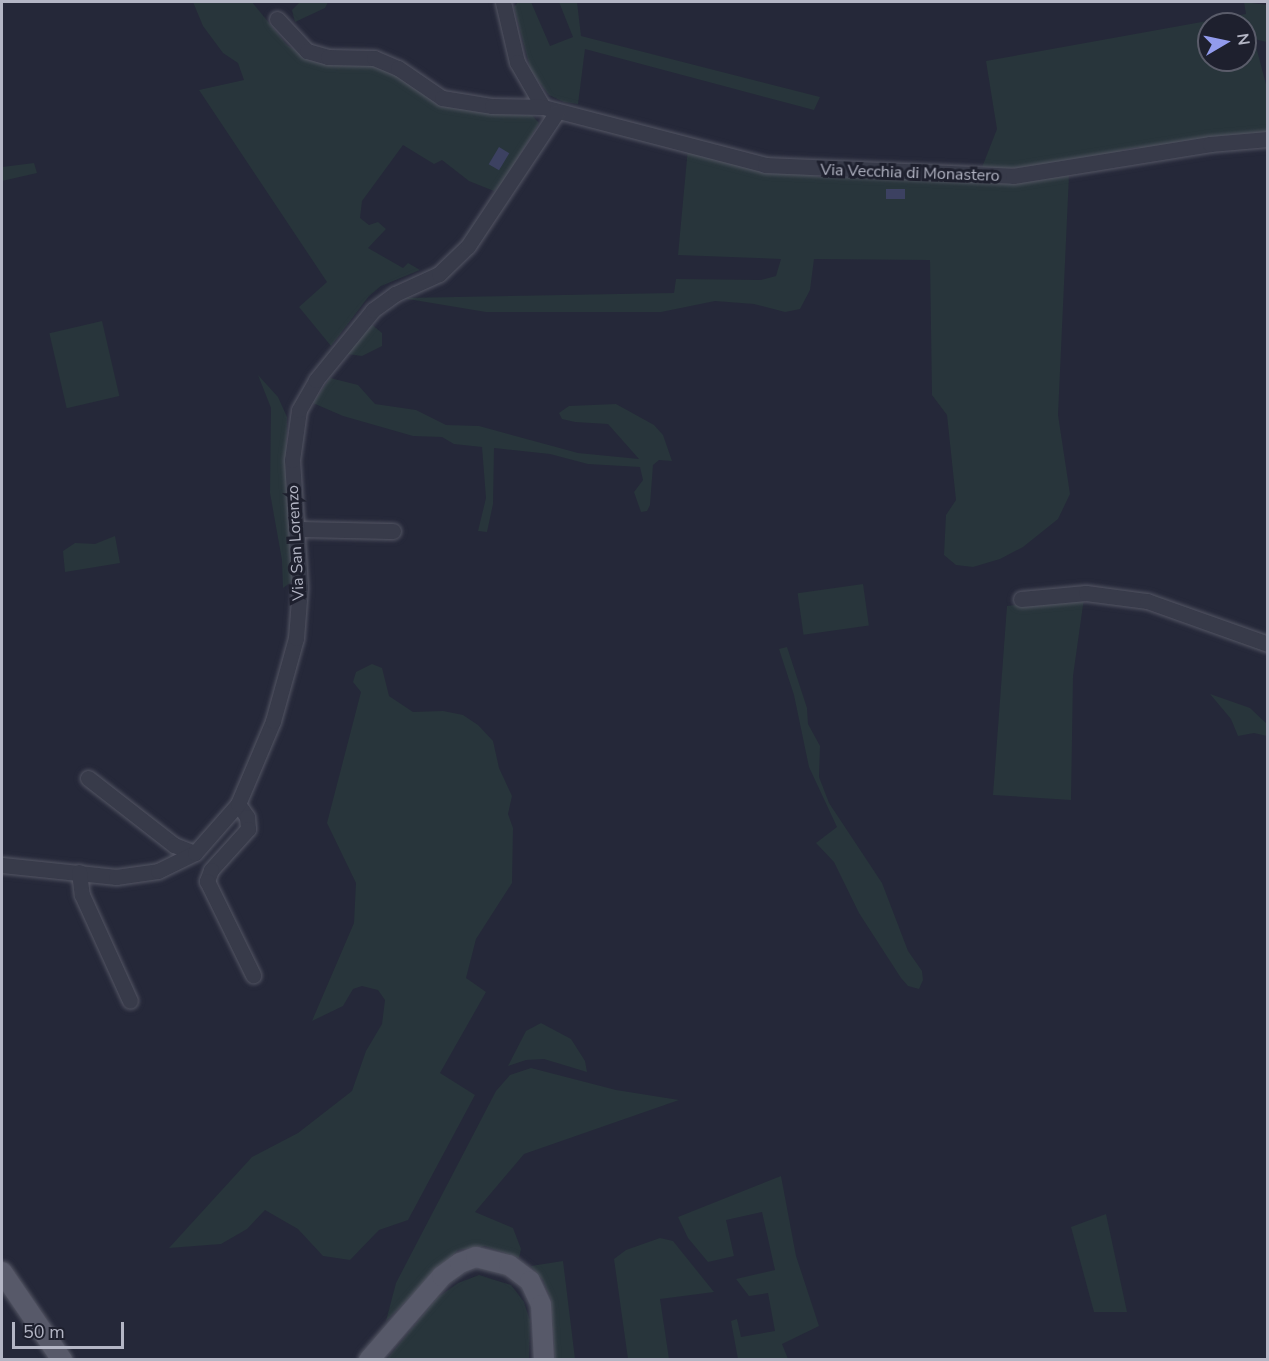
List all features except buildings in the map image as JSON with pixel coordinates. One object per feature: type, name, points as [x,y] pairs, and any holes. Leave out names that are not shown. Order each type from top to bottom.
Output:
[{"type":"main road","points":[[369,1359],[442,1276],[468,1259],[486,1257],[518,1270],[536,1291],[543,1319],[544,1359]]},
{"type":"main road","points":[[2,1272],[62,1359]]},
{"type":"street","points":[[503,2],[517,62],[550,109]]},
{"type":"street","name":"Via Vecchia di Monastero","points":[[277,19],[307,51],[328,57],[374,58],[398,68],[442,98],[492,106],[550,109],[641,129],[774,166],[938,175],[1034,175],[1210,144],[1268,139]]},
{"type":"street","name":"Via San Lorenzo","points":[[2,865],[137,876],[166,868],[195,852],[238,804],[268,735],[292,656],[300,587],[292,439],[306,395],[373,310],[395,294],[439,274],[459,257],[496,208],[550,109]]},
{"type":"street","points":[[297,530],[393,531]]},
{"type":"street","points":[[1021,599],[1086,593],[1147,601],[1268,644]]},
{"type":"street","points":[[88,778],[174,845],[195,852]]},
{"type":"street","points":[[238,804],[248,817],[248,829],[211,870],[207,881],[253,975]]},
{"type":"street","points":[[79,872],[82,895],[130,1001]]},
{"type":"shaded area","points":[[193,2],[252,2],[287,45],[316,62],[368,63],[383,68],[452,108],[532,115],[539,123],[501,186],[494,191],[469,181],[442,160],[434,164],[403,145],[362,201],[360,218],[369,225],[378,222],[386,229],[368,248],[403,268],[408,263],[420,270],[381,286],[369,296],[331,346],[299,307],[327,282],[199,90],[244,80],[238,63],[223,53],[203,26]]},
{"type":"shaded area","points":[[300,2],[328,2],[325,8],[295,22],[292,10]]},
{"type":"shaded area","points":[[518,2],[531,2],[550,46],[573,37],[559,2],[577,2],[581,36],[820,97],[814,110],[585,49],[578,104],[564,102],[549,95],[531,71],[514,7]]},
{"type":"shaded area","points":[[1244,2],[1267,5],[1267,42],[1257,40],[1257,12],[1246,12]]},
{"type":"shaded area","points":[[1197,23],[1197,72],[1257,72],[1257,50],[1267,88],[1267,132],[1144,151],[1138,147],[1122,150],[1121,156],[1055,167],[981,170],[997,129],[986,61]]},
{"type":"shaded area","points":[[688,148],[820,177],[1032,180],[1069,175],[1058,415],[1070,494],[1058,519],[1023,547],[1000,559],[973,567],[956,565],[944,555],[946,515],[956,500],[947,415],[932,395],[930,260],[814,259],[810,290],[800,309],[785,312],[754,304],[715,301],[661,312],[486,312],[402,298],[674,293],[676,279],[761,280],[776,276],[781,259],[678,255]]},
{"type":"shaded area","points":[[34,163],[37,173],[2,181],[2,167]]},
{"type":"shaded area","points":[[102,321],[119,396],[67,408],[49,333]]},
{"type":"shaded area","points":[[370,323],[382,333],[382,346],[362,356],[347,354]]},
{"type":"shaded area","points":[[258,375],[278,397],[287,417],[286,467],[294,580],[283,588],[282,560],[270,493],[271,408]]},
{"type":"shaded area","points":[[330,378],[358,385],[375,404],[416,410],[446,425],[479,426],[578,453],[639,459],[608,424],[575,422],[562,419],[559,413],[569,406],[616,404],[654,425],[663,435],[672,461],[659,460],[653,465],[650,505],[647,511],[641,512],[634,492],[643,480],[640,467],[588,464],[550,454],[494,448],[493,504],[487,532],[478,531],[486,498],[482,447],[454,444],[442,437],[413,436],[343,416],[313,403]]},
{"type":"shaded area","points":[[115,536],[120,563],[65,572],[63,551],[75,543],[95,544]]},
{"type":"shaded area","points":[[863,584],[869,626],[803,635],[798,593]]},
{"type":"shaded area","points":[[1084,598],[1073,676],[1071,800],[993,795],[1007,606]]},
{"type":"shaded area","points":[[787,647],[807,708],[808,724],[820,746],[819,777],[829,803],[882,883],[908,951],[922,971],[923,980],[919,989],[908,986],[901,978],[859,913],[834,862],[816,843],[837,827],[809,767],[794,695],[779,649]]},
{"type":"shaded area","points":[[372,664],[382,668],[389,696],[413,712],[443,711],[463,715],[478,725],[493,741],[499,768],[512,796],[508,814],[513,828],[512,883],[476,939],[466,978],[486,992],[440,1073],[475,1095],[408,1220],[379,1230],[350,1260],[323,1256],[298,1229],[265,1210],[247,1229],[221,1244],[169,1248],[252,1157],[298,1133],[352,1091],[366,1051],[382,1024],[385,1000],[378,990],[362,986],[353,989],[343,1006],[312,1021],[354,923],[356,883],[327,823],[361,692],[353,682],[356,672]]},
{"type":"shaded area","points":[[1210,694],[1250,708],[1267,724],[1267,736],[1254,733],[1238,736],[1231,719]]},
{"type":"shaded area","points":[[541,1023],[571,1039],[585,1061],[587,1072],[544,1059],[526,1060],[508,1066],[526,1031]]},
{"type":"shaded area","points":[[531,1068],[616,1090],[679,1100],[524,1154],[475,1212],[513,1228],[521,1249],[519,1258],[485,1246],[458,1250],[386,1321],[396,1283],[496,1091],[510,1075]]},
{"type":"shaded area","points":[[781,1176],[796,1256],[819,1326],[782,1344],[788,1359],[738,1359],[731,1321],[737,1319],[741,1337],[775,1331],[768,1293],[749,1296],[736,1279],[775,1270],[762,1212],[726,1220],[734,1256],[708,1262],[688,1238],[678,1217]]},
{"type":"shaded area","points":[[1106,1214],[1127,1312],[1094,1312],[1071,1227]]},
{"type":"shaded area","points":[[660,1238],[673,1241],[714,1292],[660,1299],[669,1359],[628,1359],[614,1259],[626,1250]]},
{"type":"shaded area","points":[[563,1261],[575,1359],[555,1359],[551,1299],[543,1280],[531,1266]]},
{"type":"shaded area","points":[[479,1275],[511,1285],[524,1302],[530,1321],[529,1359],[387,1359],[437,1298],[458,1283]]},
{"type":"water","points":[[499,147],[509,153],[499,170],[489,164]]},
{"type":"water","points":[[886,189],[905,189],[905,199],[886,199]]}]
